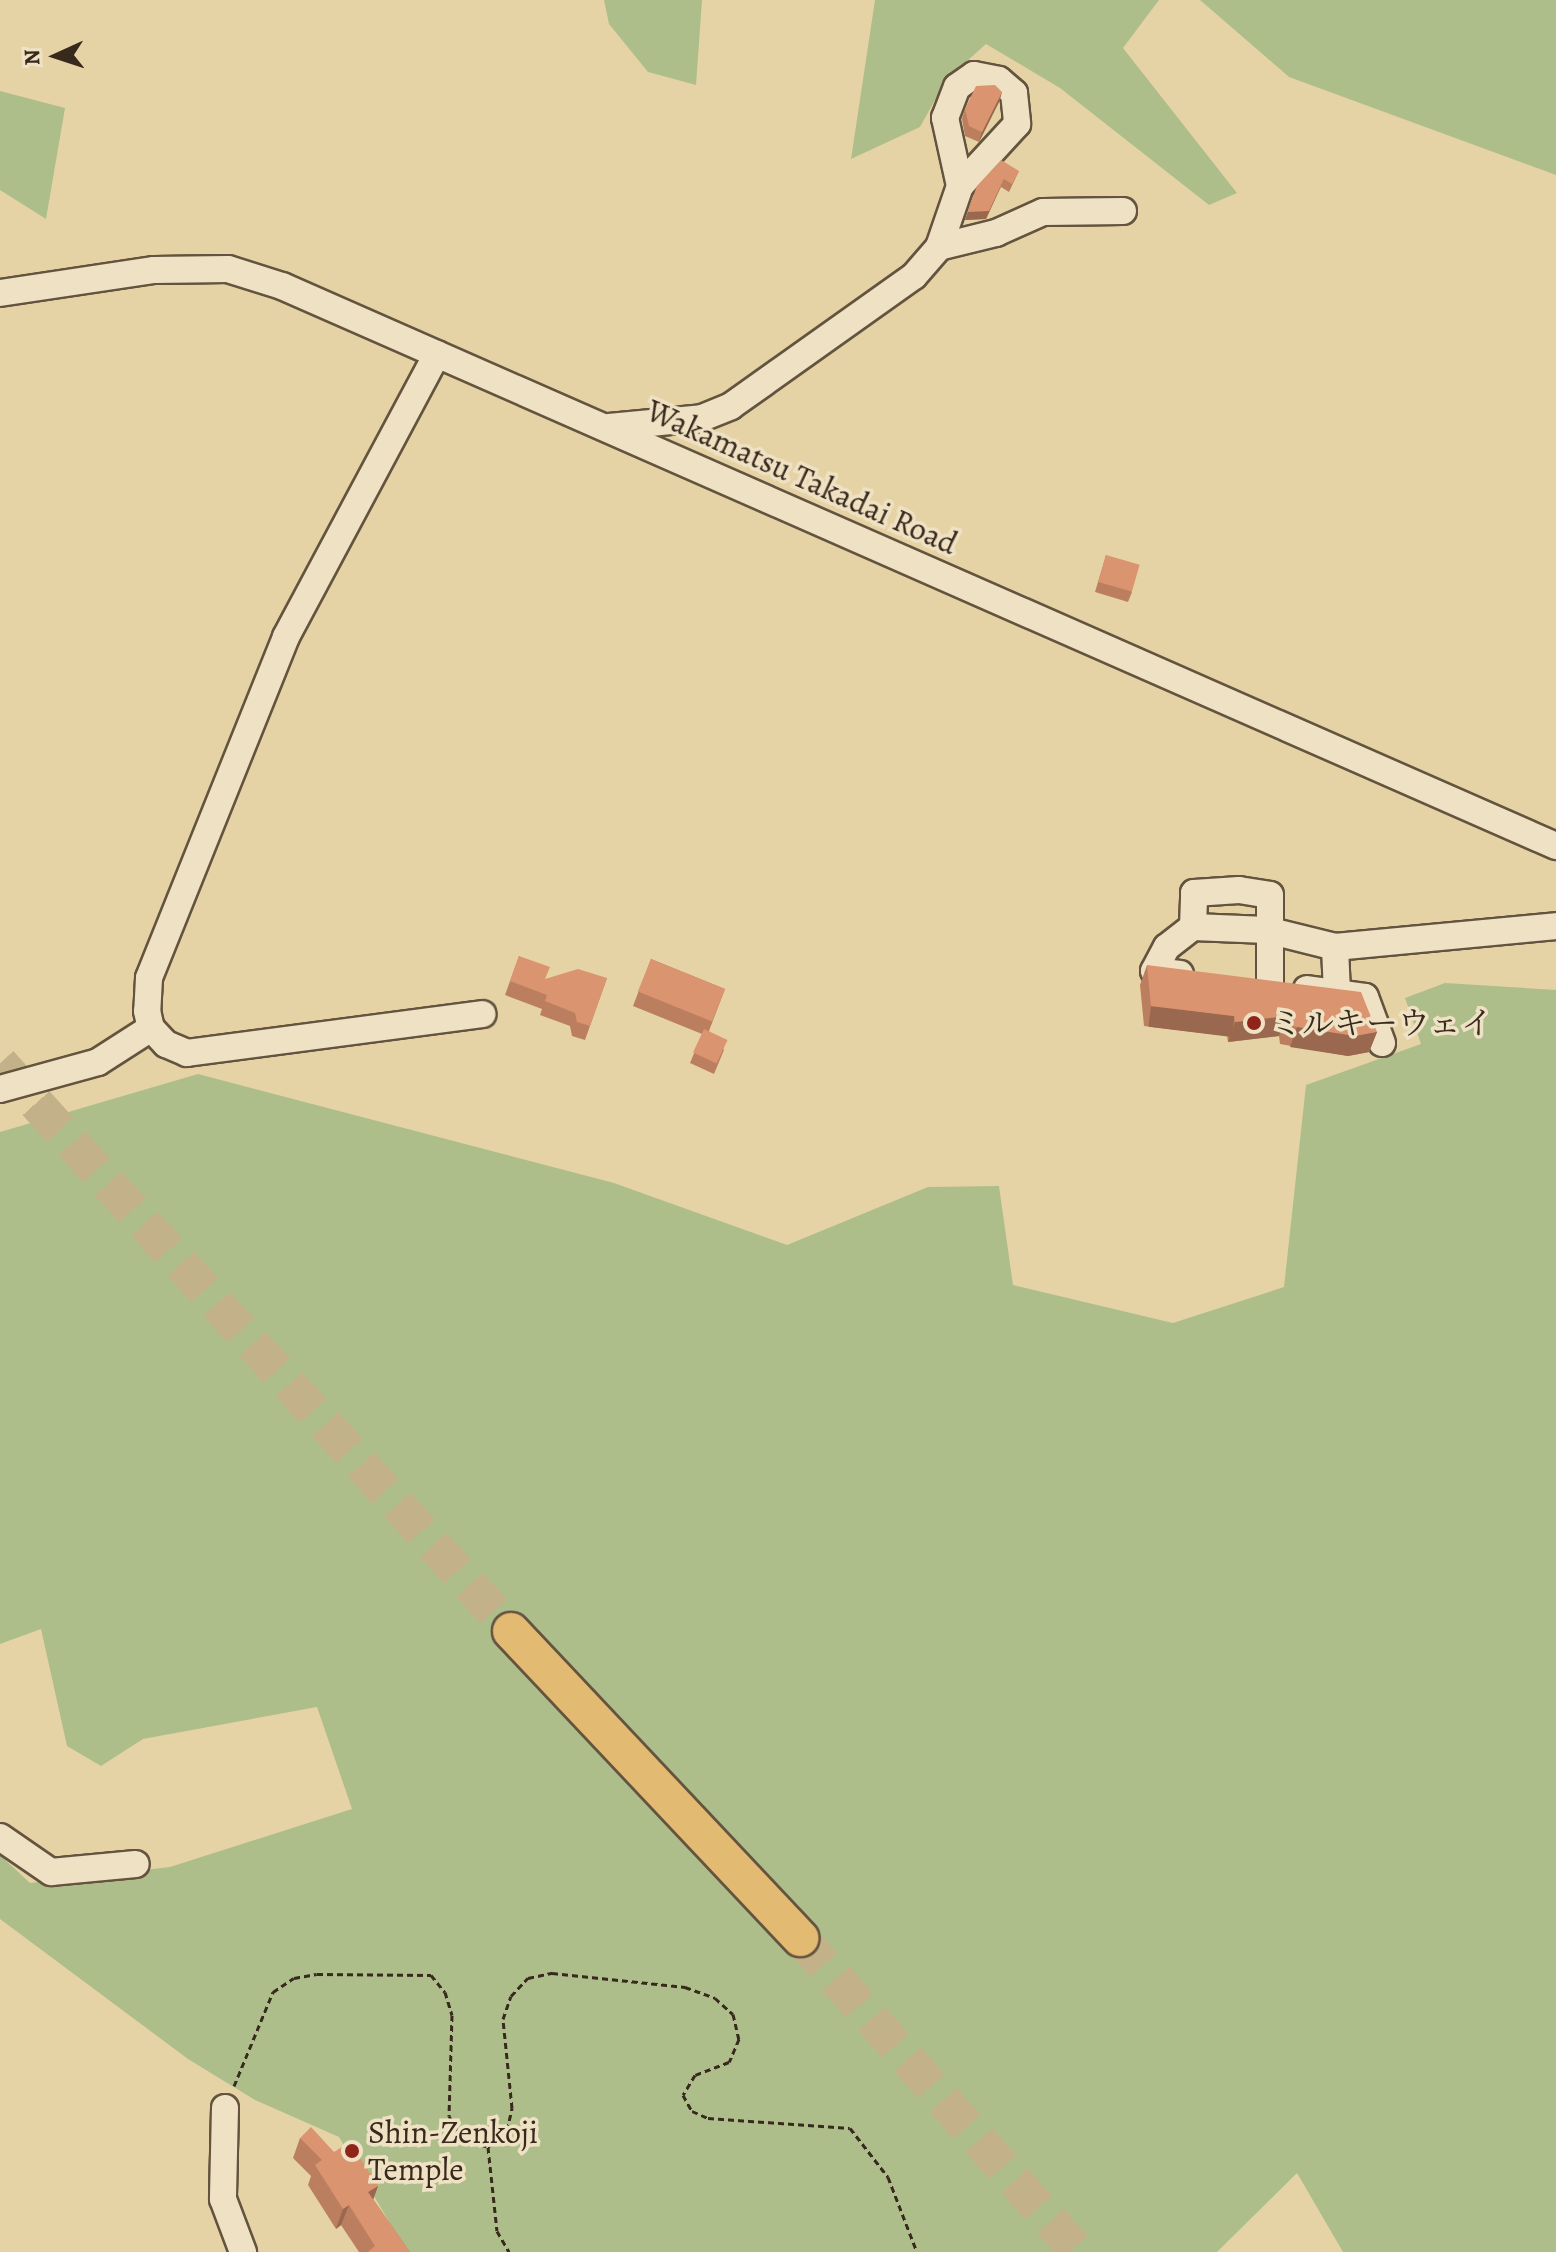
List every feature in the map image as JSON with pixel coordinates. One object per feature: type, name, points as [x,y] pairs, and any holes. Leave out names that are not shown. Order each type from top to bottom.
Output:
[{"type":"highway","points":[[511,1631],[800,1938]]},
{"type":"street","points":[[606,427],[702,418],[731,406],[914,276],[939,247],[960,186]]},
{"type":"street","points":[[939,247],[996,233],[1043,212],[1123,211]]},
{"type":"street","name":"Wakamatsu Takadai Road","points":[[0,293],[154,270],[228,269],[282,286],[1556,846]]},
{"type":"street","points":[[437,354],[286,637],[149,978],[147,1011],[151,1028],[166,1044],[187,1053],[482,1014]]},
{"type":"street","points":[[1193,927],[1194,893],[1239,890],[1270,895],[1267,930],[1270,985]]},
{"type":"street","points":[[1212,978],[1154,971],[1167,947],[1193,927],[1267,930],[1335,947],[1556,926]]},
{"type":"street","points":[[1335,947],[1337,993]]},
{"type":"street","points":[[1241,981],[1365,997],[1382,1043]]},
{"type":"street","points":[[0,1089],[98,1062],[151,1028]]},
{"type":"street","points":[[0,1837],[51,1872],[136,1864]]},
{"type":"street","points":[[225,2108],[223,2199],[243,2252]]},
{"type":"path","points":[[488,2147],[507,2130],[512,2108],[503,2019],[511,1996],[528,1978],[552,1973],[685,1987],[724,2006],[733,2014],[739,2039],[729,2062],[695,2075],[683,2095],[692,2111],[708,2118],[850,2128],[871,2149],[888,2177],[917,2252]]},
{"type":"path","points":[[225,2108],[273,1992],[294,1978],[317,1974],[431,1975],[445,1992],[452,2015],[449,2116],[462,2138],[488,2147]]},
{"type":"path","points":[[488,2147],[497,2231],[509,2252]]},
{"type":"green space","points":[[604,0],[702,0],[696,85],[648,72],[609,24]]},
{"type":"green space","points":[[875,0],[1159,0],[1123,48],[1237,193],[1209,205],[1060,88],[986,44],[946,80],[920,127],[851,159]]},
{"type":"green space","points":[[1200,0],[1556,0],[1556,175],[1289,77]]},
{"type":"green space","points":[[0,91],[65,108],[46,219],[0,190]]},
{"type":"green space","points":[[1445,983],[1556,990],[1556,2252],[1343,2252],[1297,2173],[1217,2252],[407,2252],[339,2137],[255,2100],[188,2059],[0,1919],[0,1855],[30,1883],[170,1867],[352,1809],[317,1707],[143,1739],[101,1766],[67,1746],[41,1629],[0,1644],[0,1132],[198,1074],[614,1183],[787,1245],[928,1187],[999,1186],[1013,1285],[1173,1323],[1284,1287],[1306,1085],[1421,1044],[1405,998]]},
{"type":"building","points":[[995,85],[1002,92],[982,132],[969,126],[965,109],[976,86]]},
{"type":"building","points":[[1001,160],[1019,171],[1012,184],[1004,179],[989,211],[968,212],[977,186]]},
{"type":"building","points":[[1106,555],[1140,565],[1132,592],[1098,582]]},
{"type":"building","points":[[519,956],[550,967],[545,979],[578,969],[607,978],[590,1026],[577,1022],[575,1013],[545,1001],[547,995],[510,981]]},
{"type":"building","points":[[651,959],[725,989],[712,1021],[638,991]]},
{"type":"building","points":[[1147,965],[1361,992],[1377,1032],[1355,1036],[1297,1027],[1287,1024],[1287,1016],[1235,1022],[1234,1016],[1151,1006]]},
{"type":"building","points":[[704,1029],[728,1040],[717,1064],[693,1053]]},
{"type":"building","points":[[311,2127],[334,2152],[350,2142],[378,2186],[368,2192],[410,2252],[368,2252],[375,2246],[349,2205],[343,2209],[315,2165],[322,2160],[300,2138]]},
{"type":"tunnel","points":[[0,1063],[511,1631]]},
{"type":"tunnel","points":[[800,1938],[1078,2252]]},
{"type":"place","name":"ミルキーウェイ","points":[[1254,1023]]},
{"type":"place","name":"Shin-Zenkoji Temple","points":[[352,2151]]}]
